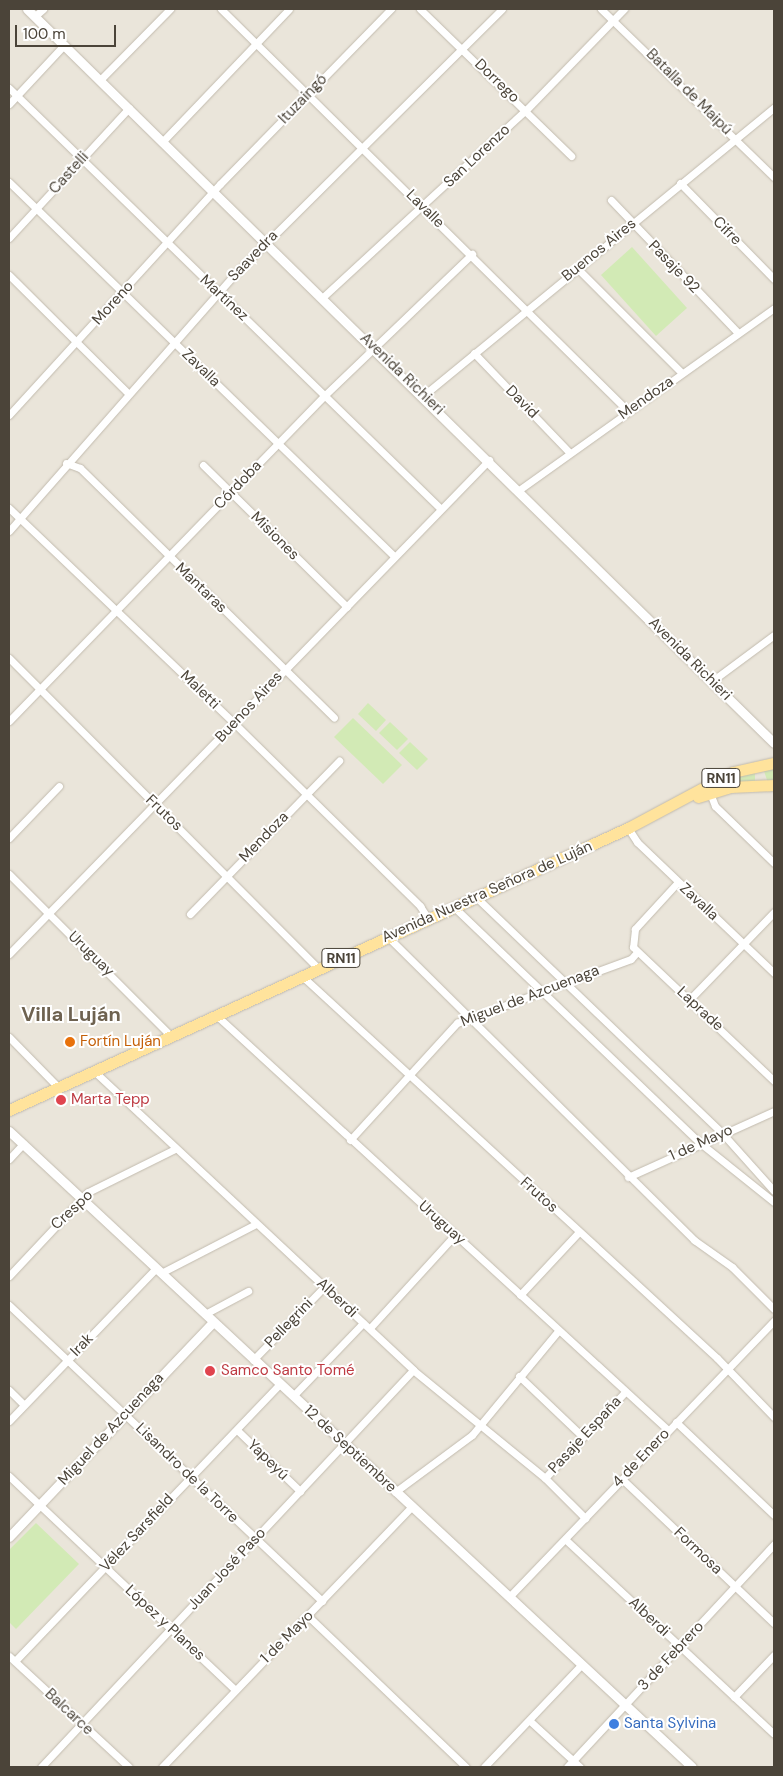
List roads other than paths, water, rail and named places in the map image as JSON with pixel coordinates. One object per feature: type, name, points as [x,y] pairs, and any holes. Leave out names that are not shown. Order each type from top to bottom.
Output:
[{"type":"main road","name":"RN11","points":[[769,784],[758,774],[771,762]]},
{"type":"main road","name":"Avenida Nuestra Señora de Luján","points":[[9,1110],[628,828],[673,806],[726,775],[771,762]]},
{"type":"main road","name":"RN11","points":[[673,806],[710,793],[769,784]]},
{"type":"street","name":"Avenida Richieri","points":[[27,9],[424,395],[774,743]]},
{"type":"street","points":[[35,16],[42,9]]},
{"type":"street","points":[[100,80],[170,9]]},
{"type":"street","name":"Lavalle","points":[[221,9],[527,308],[628,411]]},
{"type":"street","points":[[163,140],[289,9]]},
{"type":"street","name":"Ituzaingó","points":[[215,190],[391,9]]},
{"type":"street","name":"Dorrego","points":[[420,9],[464,48],[571,156]]},
{"type":"street","name":"Saavedra","points":[[9,531],[66,462],[173,341],[266,241],[502,9]]},
{"type":"street","name":"Batalla de Maipú","points":[[601,9],[774,178]]},
{"type":"street","name":"San Lorenzo","points":[[323,297],[526,110],[624,9]]},
{"type":"street","points":[[9,104],[64,45]]},
{"type":"street","name":"Martínez","points":[[9,88],[167,245],[219,292],[440,508]]},
{"type":"street","name":"Castelli","points":[[9,238],[130,108]]},
{"type":"street","name":"Buenos Aires","points":[[424,395],[527,308],[774,108]]},
{"type":"street","name":"Zavalla","points":[[9,182],[122,294],[173,341],[394,556]]},
{"type":"street","name":"Cifre","points":[[680,183],[774,279]]},
{"type":"street","name":"Moreno","points":[[9,415],[167,245],[215,190]]},
{"type":"street","name":"Pasaje 92","points":[[611,200],[738,333]]},
{"type":"street","name":"Córdoba","points":[[9,721],[325,395],[472,254]]},
{"type":"street","points":[[577,268],[682,373]]},
{"type":"street","points":[[9,275],[128,393]]},
{"type":"street","name":"Mendoza","points":[[519,490],[569,452],[774,308]]},
{"type":"street","name":"David","points":[[474,353],[569,452]]},
{"type":"street","name":"Buenos Aires","points":[[9,954],[235,724],[284,669],[347,607],[440,508],[489,460]]},
{"type":"street","name":"Mantaras","points":[[66,462],[80,468],[334,718]]},
{"type":"street","name":"Misiones","points":[[203,466],[347,607]]},
{"type":"street","name":"Maletti","points":[[9,508],[235,724],[305,795],[420,906],[428,919]]},
{"type":"street","points":[[712,681],[774,635]]},
{"type":"street","name":"Frutos","points":[[9,658],[155,805],[228,874],[319,968]]},
{"type":"street","name":"Mendoza","points":[[190,914],[339,761]]},
{"type":"street","points":[[9,838],[59,786]]},
{"type":"street","points":[[710,793],[716,806],[774,863]]},
{"type":"street","name":"Zavalla","points":[[628,828],[678,882],[774,973]]},
{"type":"street","name":"Uruguay","points":[[9,874],[171,1036]]},
{"type":"street","points":[[637,952],[632,935],[678,882]]},
{"type":"street","points":[[477,898],[723,1134],[774,1191]]},
{"type":"street","points":[[455,908],[699,1142],[774,1202]]},
{"type":"street","points":[[690,999],[774,912]]},
{"type":"street","points":[[388,937],[466,1018],[694,1240],[732,1267],[774,1310]]},
{"type":"street","name":"Miguel de Azcuenaga","points":[[350,1140],[408,1076],[466,1018],[631,959],[637,952]]},
{"type":"street","name":"Laprade","points":[[637,952],[690,999],[774,1081]]},
{"type":"street","name":"Frutos","points":[[302,976],[728,1370],[774,1417]]},
{"type":"street","name":"Uruguay","points":[[216,1015],[624,1392],[668,1430]]},
{"type":"street","points":[[9,1037],[59,1088]]},
{"type":"street","name":"Alberdi","points":[[94,1072],[413,1370],[545,1478],[584,1518]]},
{"type":"street","name":"1 de Mayo","points":[[628,1176],[699,1142],[723,1134],[774,1110]]},
{"type":"street","name":"12 de Septiembre","points":[[9,1130],[253,1360],[692,1767]]},
{"type":"street","points":[[9,1159],[23,1144]]},
{"type":"street","name":"Crespo","points":[[9,1276],[81,1198],[175,1149]]},
{"type":"street","points":[[158,1271],[256,1224]]},
{"type":"street","points":[[520,1295],[579,1232]]},
{"type":"street","points":[[370,1328],[455,1235]]},
{"type":"street","name":"Irak","points":[[9,1421],[67,1360],[158,1271]]},
{"type":"street","name":"Pellegrini","points":[[253,1360],[324,1287]]},
{"type":"street","points":[[205,1314],[248,1291]]},
{"type":"street","name":"Lisandro de la Torre","points":[[9,1305],[322,1601]]},
{"type":"street","name":"4 de Enero","points":[[509,1597],[566,1540],[584,1518],[774,1321]]},
{"type":"street","name":"Miguel de Azcuenaga","points":[[9,1537],[213,1322]]},
{"type":"street","points":[[293,1396],[363,1323]]},
{"type":"street","points":[[395,1492],[480,1425],[559,1330]]},
{"type":"street","name":"Juan José Paso","points":[[41,1767],[413,1370]]},
{"type":"street","points":[[519,1376],[583,1437]]},
{"type":"street","name":"Vélez Sarsfield","points":[[12,1658],[280,1384]]},
{"type":"street","points":[[9,1390],[24,1405]]},
{"type":"street","name":"Pasaje España","points":[[545,1478],[624,1392]]},
{"type":"street","points":[[676,1422],[774,1515]]},
{"type":"street","name":"Yapeyú","points":[[237,1430],[300,1491]]},
{"type":"street","name":"López y Planes","points":[[9,1476],[234,1689]]},
{"type":"street","name":"Formosa","points":[[622,1478],[774,1623]]},
{"type":"street","name":"1 de Mayo","points":[[162,1767],[234,1689],[309,1617],[411,1507]]},
{"type":"street","name":"Alberdi","points":[[566,1540],[773,1732]]},
{"type":"street","name":"3 de Febrero","points":[[567,1767],[774,1544]]},
{"type":"street","points":[[309,1617],[466,1767]]},
{"type":"street","points":[[734,1697],[774,1655]]},
{"type":"street","name":"Balcarce","points":[[12,1658],[129,1767]]},
{"type":"street","points":[[484,1767],[530,1721],[582,1664]]},
{"type":"street","points":[[530,1721],[580,1767]]},
{"type":"place","name":"Fortín Luján","points":[[70,1042]]},
{"type":"place","name":"Marta Tepp","points":[[61,1100]]},
{"type":"place","name":"Samco Santo Tomé","points":[[210,1371]]},
{"type":"place","name":"Santa Sylvina","points":[[614,1724]]},
{"type":"district","name":"Villa Luján","points":[[71,1014]]}]
